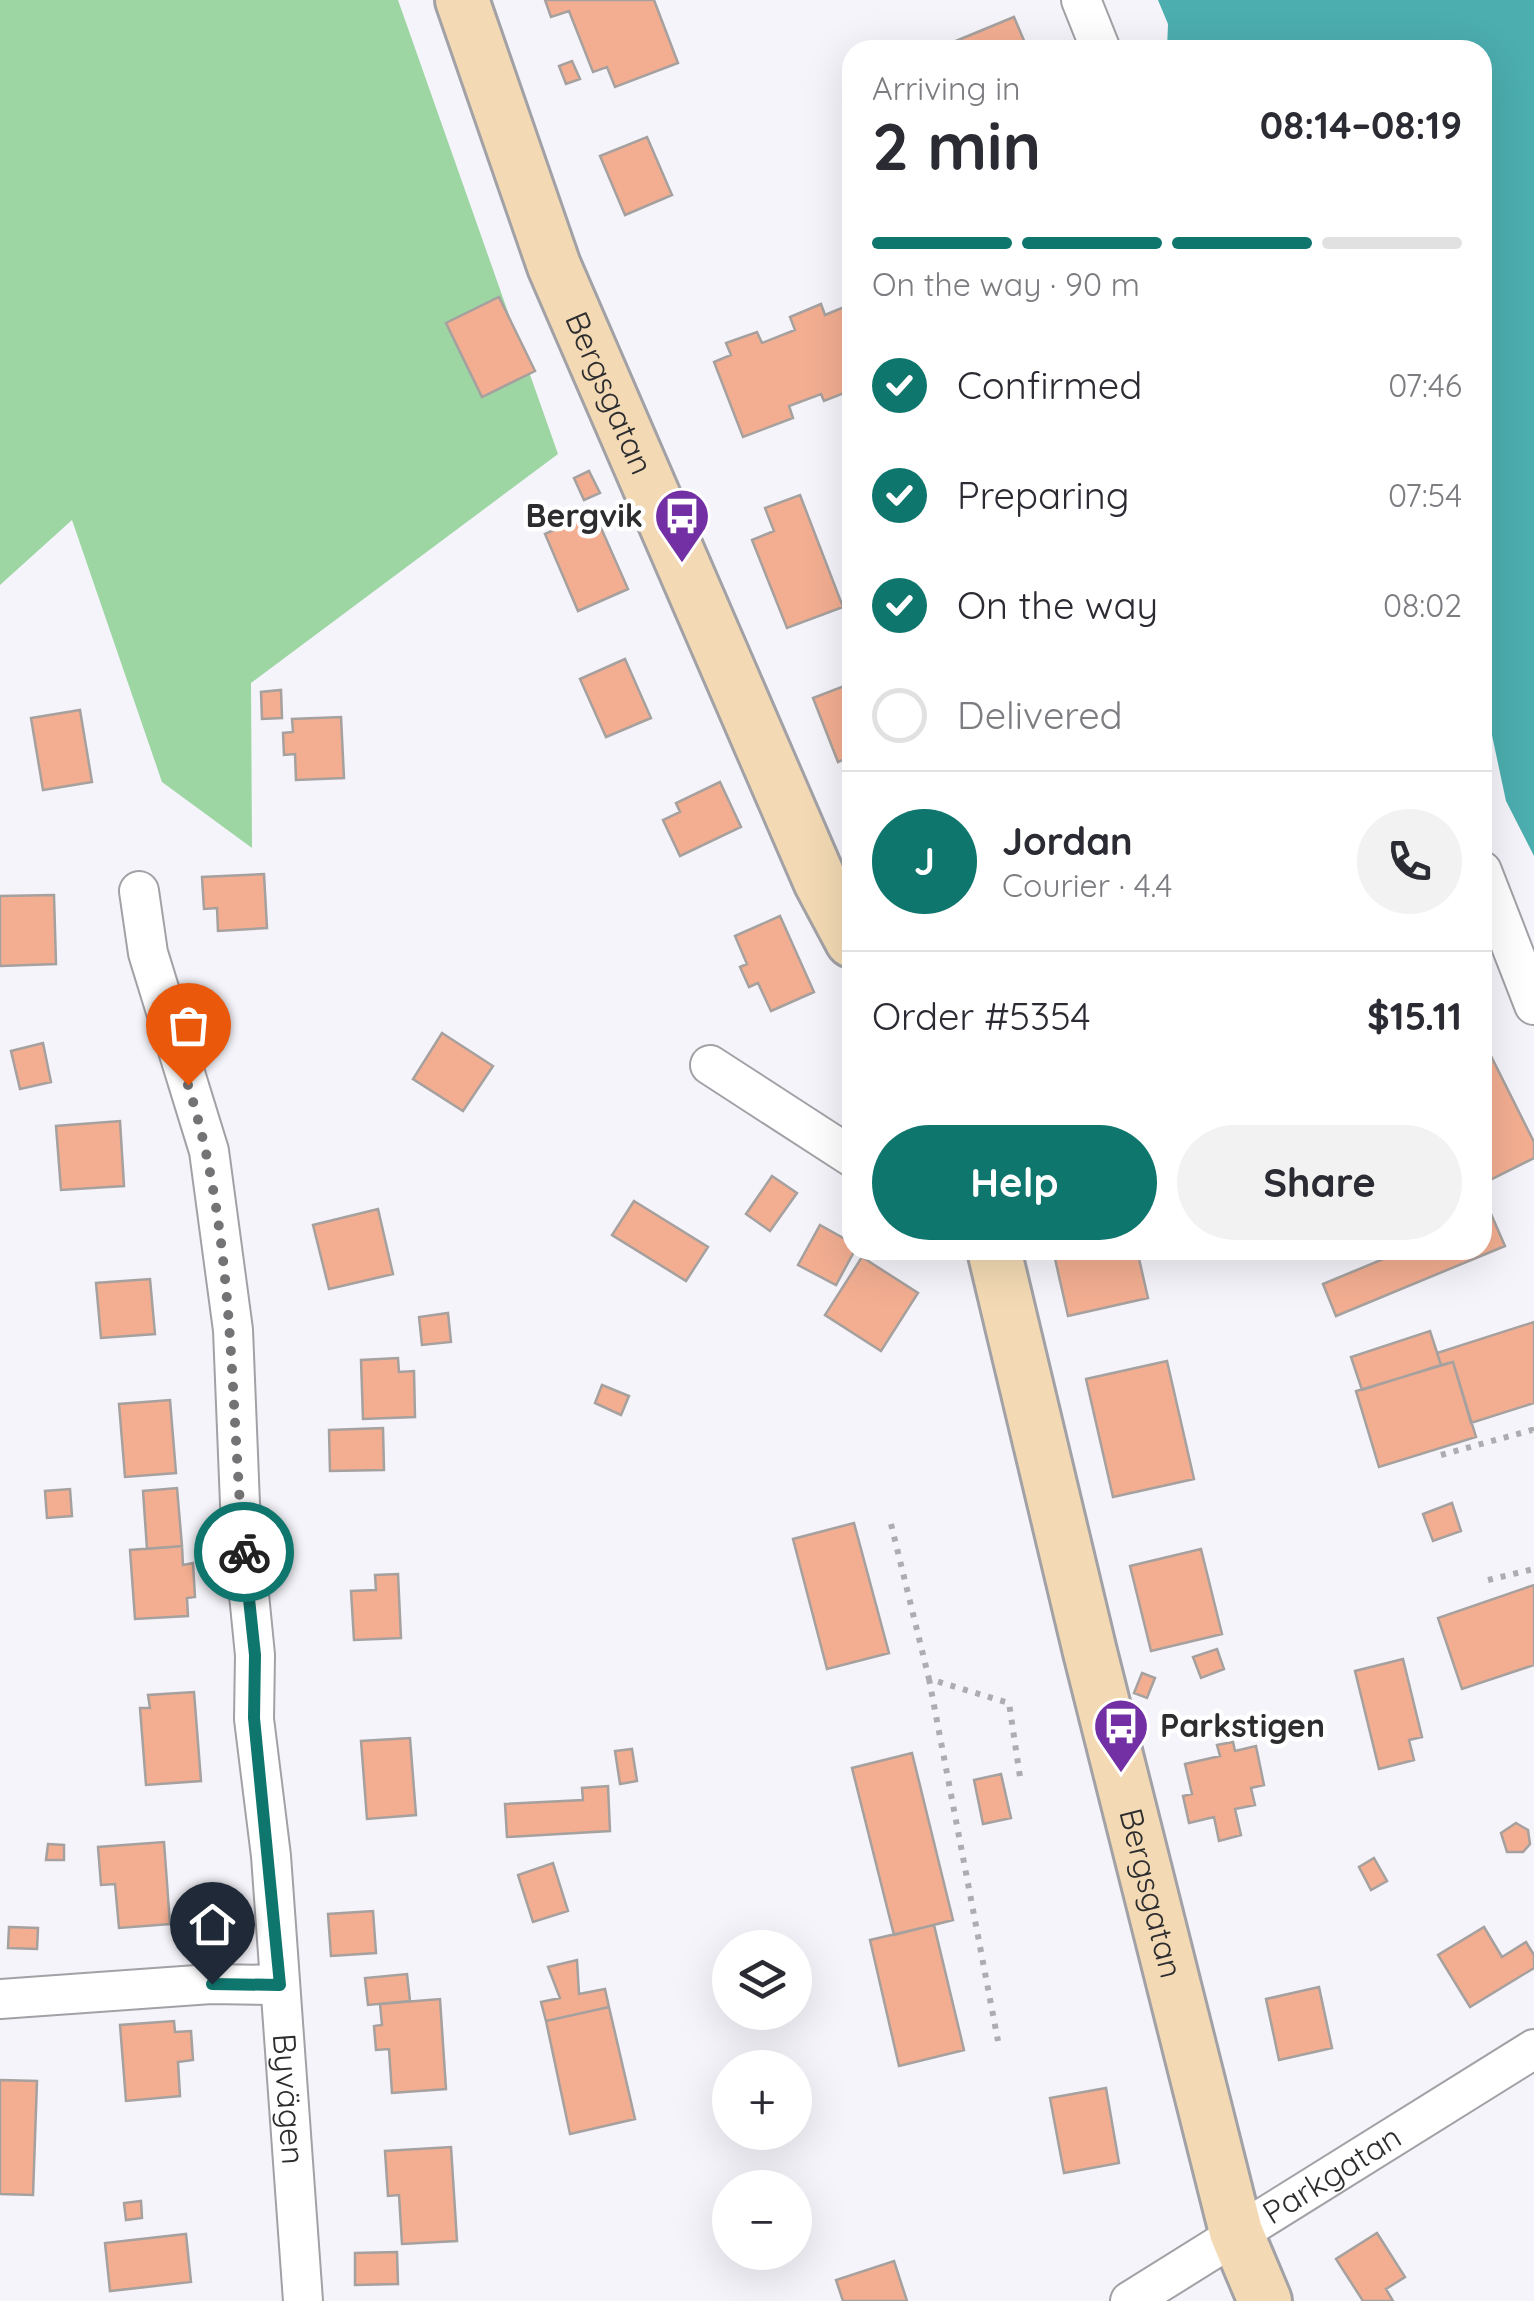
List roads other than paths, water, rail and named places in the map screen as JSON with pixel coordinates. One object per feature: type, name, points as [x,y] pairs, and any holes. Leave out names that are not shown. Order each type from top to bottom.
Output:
[{"type":"street","name":"Bergsgatan","points":[[462,0],[554,266],[601,381],[820,881],[842,922]]},
{"type":"street","points":[[1081,0],[1097,40]]},
{"type":"street","name":"Byvägen","points":[[138,891],[148,953],[209,1151],[230,1312],[240,1504],[255,1655],[254,1718],[280,1985],[303,2301]]},
{"type":"street","points":[[1492,898],[1534,1006]]},
{"type":"street","points":[[710,1065],[842,1151]]},
{"type":"street","name":"Bergsgatan","points":[[996,1260],[1236,2232],[1265,2301]]},
{"type":"street","points":[[0,1999],[212,1984],[280,1985]]},
{"type":"street","name":"Parkgatan","points":[[1130,2301],[1534,2049]]},
{"type":"water","points":[[1158,0],[1534,0],[1534,856],[1506,801],[1492,735],[1492,40],[1167,40],[1168,24]]},
{"type":"place","name":"Bergvik","points":[[682,565]]},
{"type":"place","name":"Parkstigen","points":[[1121,1775]]}]
